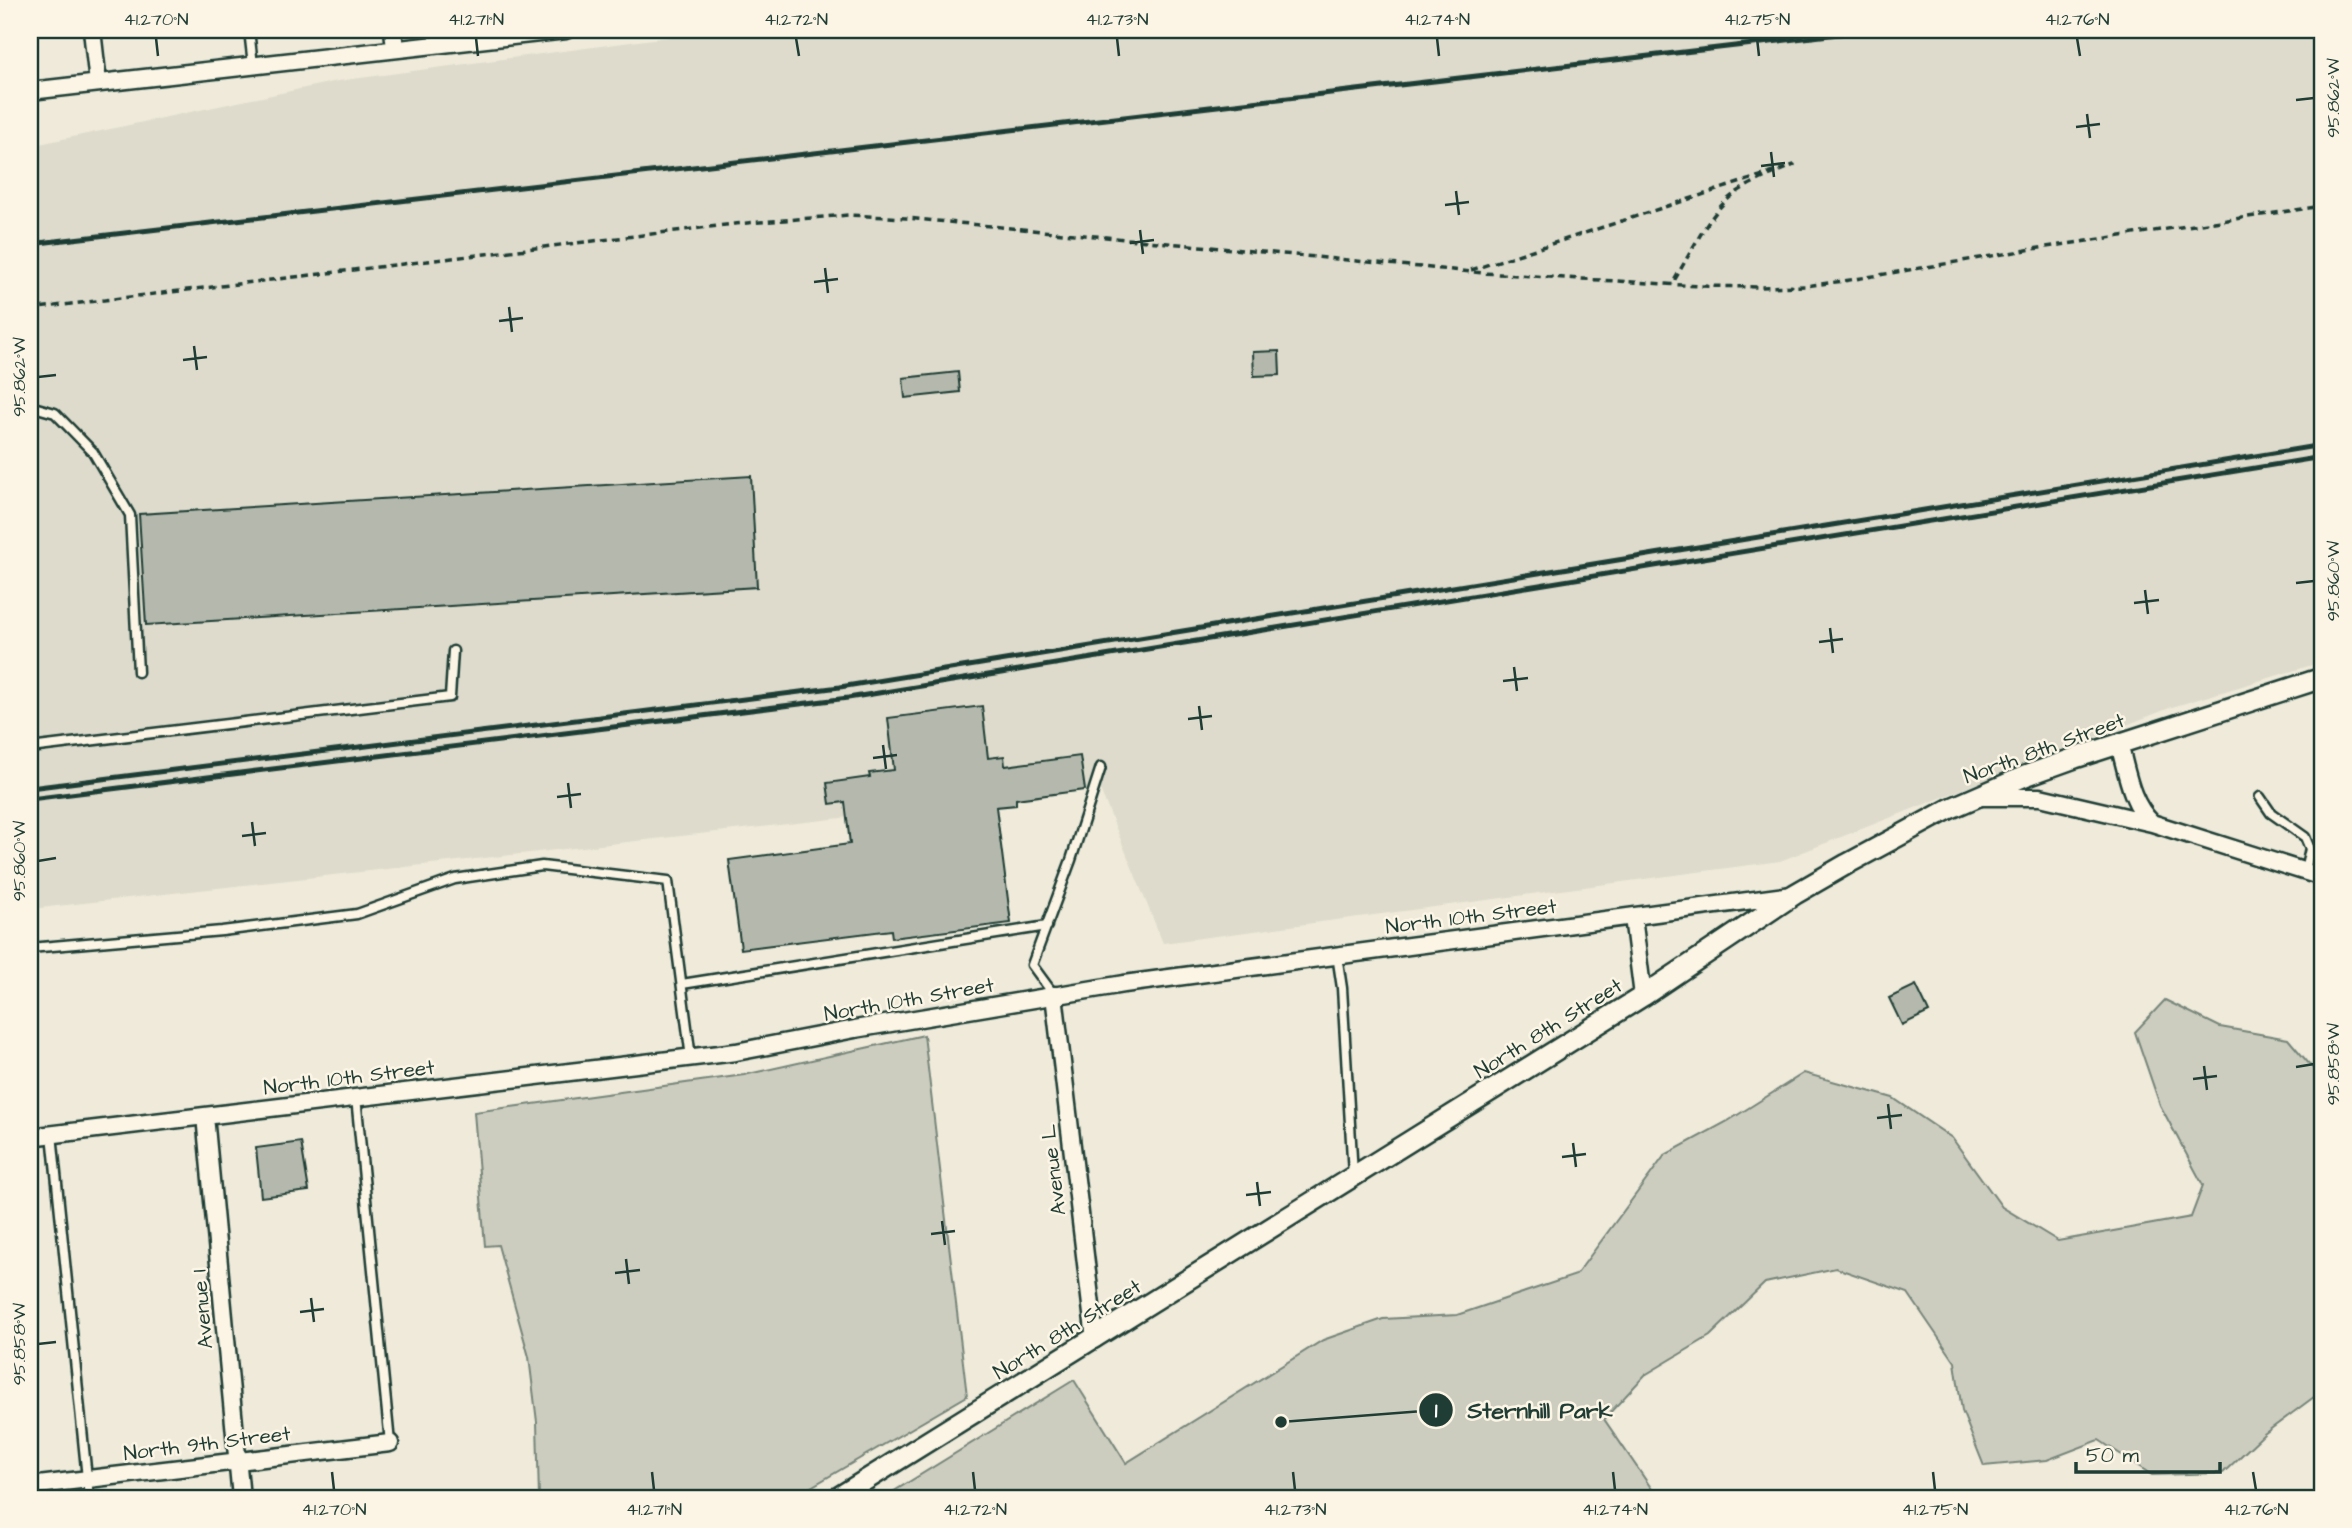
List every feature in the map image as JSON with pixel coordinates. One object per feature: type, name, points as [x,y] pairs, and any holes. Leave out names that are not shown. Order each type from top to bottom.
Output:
[{"type":"street","points":[[92,30],[98,83]]},
{"type":"street","points":[[393,30],[395,49]]},
{"type":"street","points":[[30,91],[566,30]]},
{"type":"street","name":"North 8th Street","points":[[837,1498],[1643,996],[1795,894],[1910,829],[1972,798],[2075,758],[2322,678]]},
{"type":"street","points":[[2119,744],[2133,797],[2141,813],[2152,823]]},
{"type":"street","points":[[1972,798],[2040,797],[2152,823],[2322,877]]},
{"type":"street","name":"North 10th Street","points":[[30,1137],[736,1052],[1054,995],[1337,954],[1795,894]]},
{"type":"street","points":[[1633,917],[1643,996]]},
{"type":"street","name":"Avenue L","points":[[1054,995],[1095,1339]]},
{"type":"street","name":"Avenue I","points":[[205,1116],[241,1498]]},
{"type":"street","name":"North 9th Street","points":[[30,1486],[390,1443]]},
{"type":"lane","points":[[249,30],[253,65]]},
{"type":"lane","points":[[30,406],[55,413],[93,452],[130,515],[138,672]]},
{"type":"lane","points":[[30,748],[450,697],[453,651]]},
{"type":"lane","points":[[1054,995],[1032,965],[1071,860],[1101,767]]},
{"type":"lane","points":[[2260,797],[2270,813],[2305,837],[2310,849],[2305,872]]},
{"type":"lane","points":[[30,948],[222,931],[357,914],[455,879],[542,866],[668,881],[691,1058]]},
{"type":"lane","points":[[682,984],[1047,926]]},
{"type":"lane","points":[[1337,954],[1342,988],[1354,1177]]},
{"type":"lane","points":[[356,1097],[390,1443]]},
{"type":"lane","points":[[52,1134],[89,1498]]},
{"type":"path","points":[[1467,271],[1794,165],[1745,187],[1723,203],[1672,284]]},
{"type":"path","points":[[30,309],[734,224],[849,215],[906,218],[1467,271],[1759,287],[1805,286],[1844,281],[2033,249],[2322,206]]},
{"type":"shaded area","points":[[721,30],[2322,30],[2322,662],[2172,707],[1780,861],[1163,943],[1100,789],[30,909],[30,146],[338,81]]},
{"type":"shaded area","points":[[2165,1000],[2220,1027],[2288,1039],[2322,1079],[2322,1391],[2264,1434],[2223,1473],[2152,1475],[2099,1440],[2047,1460],[1984,1466],[1962,1411],[1955,1362],[1908,1293],[1836,1268],[1765,1283],[1710,1336],[1645,1375],[1604,1419],[1658,1498],[883,1498],[1074,1380],[1126,1463],[1323,1340],[1383,1319],[1457,1315],[1576,1275],[1665,1155],[1728,1121],[1804,1073],[1893,1098],[1952,1138],[2002,1207],[2058,1241],[2191,1217],[2203,1185],[2160,1105],[2135,1032]]},
{"type":"shaded area","points":[[924,1035],[967,1396],[792,1498],[539,1498],[537,1422],[529,1357],[498,1245],[485,1246],[474,1112],[744,1075]]},
{"type":"building","points":[[1279,351],[1280,375],[1254,376],[1253,352]]},
{"type":"building","points":[[958,372],[960,392],[905,398],[903,378]]},
{"type":"building","points":[[751,476],[757,587],[146,625],[139,514]]},
{"type":"building","points":[[982,706],[988,758],[1004,756],[1005,766],[1080,756],[1085,790],[1016,799],[1016,805],[996,807],[1011,923],[892,938],[891,930],[741,949],[729,860],[850,844],[845,802],[830,804],[827,783],[870,777],[869,773],[894,770],[888,718]]},
{"type":"building","points":[[1916,985],[1929,1012],[1902,1025],[1889,998]]},
{"type":"building","points":[[301,1142],[309,1191],[261,1197],[256,1148]]},
{"type":"railway","points":[[30,244],[1873,30]]},
{"type":"railway","points":[[30,788],[840,687],[2322,445]]},
{"type":"railway","points":[[30,799],[848,698],[2322,457]]},
{"type":"place","name":"Sternhill Park","points":[[1281,1422]]}]
